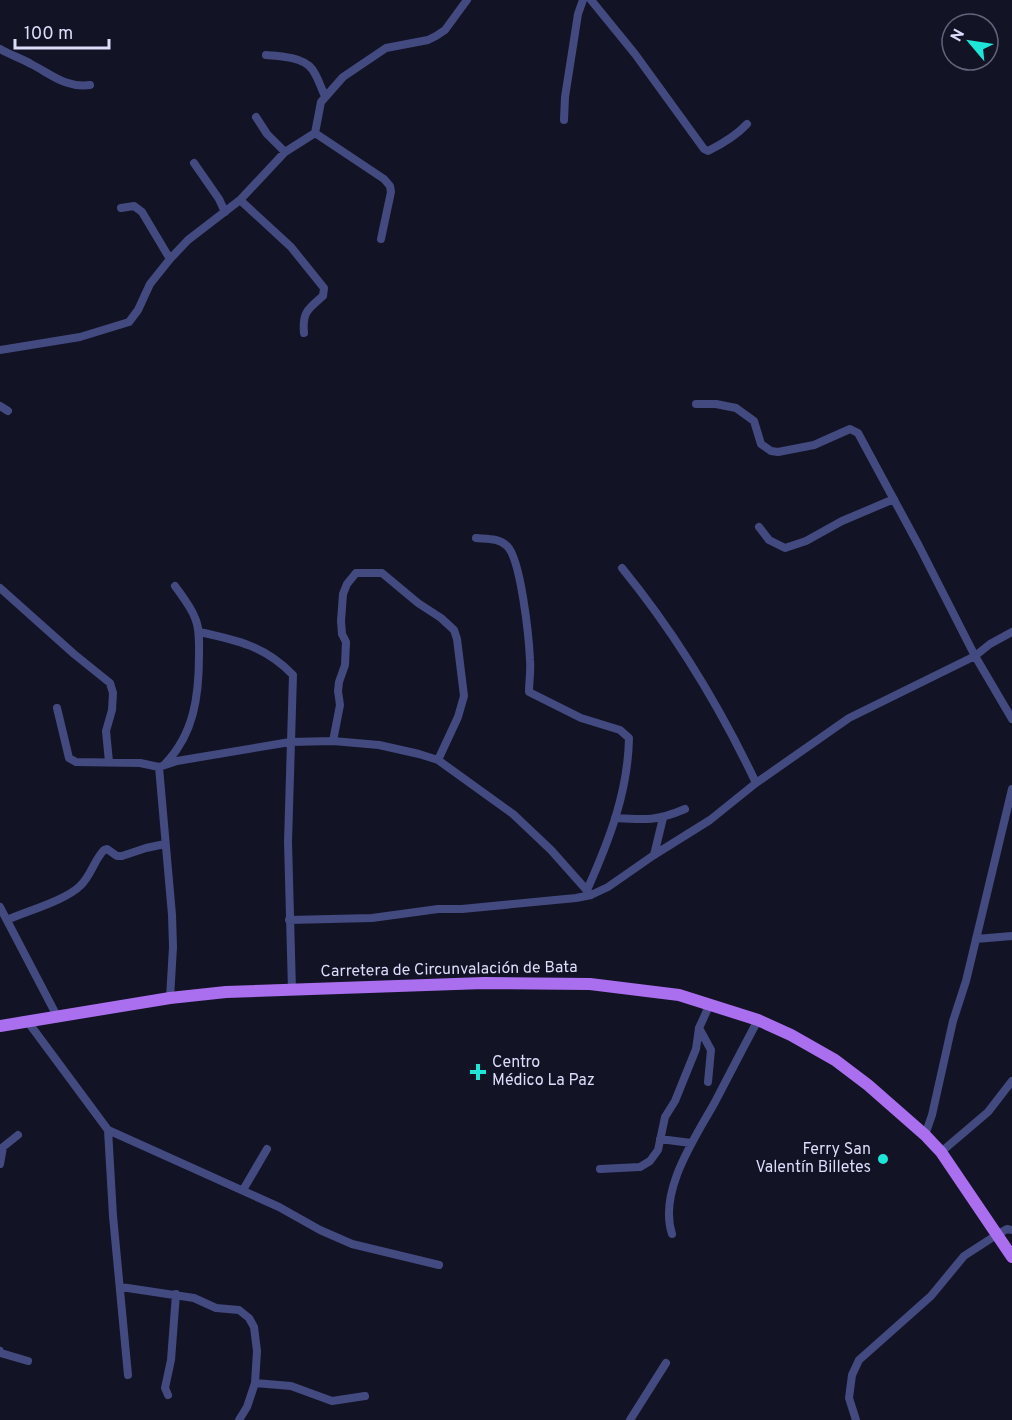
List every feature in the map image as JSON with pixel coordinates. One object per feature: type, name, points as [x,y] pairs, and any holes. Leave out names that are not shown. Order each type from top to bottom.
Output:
[{"type":"main road","name":"Carretera de Circunvalación de Bata","points":[[0,1026],[170,998],[226,992],[484,983],[590,984],[679,995],[758,1020],[791,1035],[835,1060],[868,1085],[941,1152],[1012,1257]]},
{"type":"street","points":[[0,350],[80,336],[129,322],[138,310],[150,284],[170,259],[196,233],[240,200],[285,152],[315,133],[318,111],[325,96],[343,77],[386,48],[428,40],[446,30],[467,0]]},
{"type":"street","points":[[564,120],[565,97],[578,14],[583,0]]},
{"type":"street","points":[[591,0],[635,54],[704,149],[708,151],[714,148],[740,132],[747,124]]},
{"type":"street","points":[[0,49],[62,82],[80,86],[90,85]]},
{"type":"street","points":[[266,55],[281,56],[307,65],[312,69],[325,96]]},
{"type":"street","points":[[256,117],[267,134],[285,152]]},
{"type":"street","points":[[315,133],[384,179],[390,186],[391,192],[381,239]]},
{"type":"street","points":[[195,163],[225,212]]},
{"type":"street","points":[[240,200],[291,247],[324,288],[323,296],[305,314],[304,333]]},
{"type":"street","points":[[121,208],[134,206],[142,212],[170,259]]},
{"type":"street","points":[[696,404],[729,406],[741,411],[753,421],[761,444],[771,451],[778,452],[814,445],[845,430],[853,430],[862,439],[975,656],[1012,719]]},
{"type":"street","points":[[0,406],[8,411]]},
{"type":"street","points":[[759,527],[769,540],[785,548],[806,542],[842,521],[894,499]]},
{"type":"street","points":[[476,538],[500,540],[505,543],[511,549],[518,568],[530,657],[529,692],[580,718],[620,730],[629,738],[626,781],[589,892]]},
{"type":"street","points":[[622,568],[646,598],[692,667],[741,752],[756,783]]},
{"type":"street","points":[[333,741],[340,705],[339,681],[345,665],[346,642],[342,633],[341,621],[343,594],[347,584],[356,573],[378,572],[441,618],[454,630],[457,639],[464,696],[458,717],[438,760]]},
{"type":"street","points":[[170,998],[172,915],[161,766],[181,746],[194,715],[199,677],[198,632],[195,618],[175,586]]},
{"type":"street","points":[[0,588],[74,654],[111,683],[112,710],[106,730],[109,762]]},
{"type":"street","points":[[198,632],[235,640],[262,651],[278,659],[294,675],[290,742],[289,920],[292,990]]},
{"type":"street","points":[[289,920],[372,918],[438,909],[576,898],[608,887],[710,820],[756,783],[860,712],[975,656],[990,644],[1012,632]]},
{"type":"street","points":[[57,708],[71,761],[140,763],[161,766],[290,742],[333,741],[379,745],[438,760],[513,814],[551,850],[589,892]]},
{"type":"street","points":[[925,1135],[932,1115],[953,1021],[966,981],[1012,789]]},
{"type":"street","points":[[615,818],[645,820],[663,818],[685,809]]},
{"type":"street","points":[[654,855],[663,818]]},
{"type":"street","points":[[7,920],[54,901],[78,888],[104,850],[107,849],[117,856],[122,856],[165,844]]},
{"type":"street","points":[[0,907],[58,1018]]},
{"type":"street","points":[[976,939],[1012,936]]},
{"type":"street","points":[[600,1169],[640,1167],[650,1161],[658,1150],[665,1117],[675,1101],[696,1049],[699,1028],[710,1004]]},
{"type":"street","points":[[672,1234],[668,1221],[676,1179],[691,1143],[758,1020]]},
{"type":"street","points":[[28,1022],[108,1130],[243,1190],[352,1244],[439,1265]]},
{"type":"street","points":[[699,1028],[711,1050],[708,1082]]},
{"type":"street","points":[[941,1152],[988,1112],[1012,1081]]},
{"type":"street","points":[[108,1130],[113,1216],[128,1375]]},
{"type":"street","points":[[0,1164],[3,1147],[18,1135]]},
{"type":"street","points":[[660,1138],[691,1143]]},
{"type":"street","points":[[243,1190],[267,1149]]},
{"type":"street","points":[[856,1420],[849,1398],[852,1376],[859,1360],[931,1296],[958,1261],[998,1234],[1007,1229],[1012,1230]]},
{"type":"street","points":[[121,1287],[199,1299],[216,1308],[239,1310],[249,1318],[254,1327],[255,1383],[247,1407],[239,1420]]},
{"type":"street","points":[[168,1395],[165,1388],[171,1360],[177,1294]]},
{"type":"street","points":[[0,1351],[28,1361]]},
{"type":"street","points":[[630,1420],[666,1363]]},
{"type":"street","points":[[255,1383],[291,1386],[332,1401],[365,1395]]},
{"type":"place","name":"Centro Médico La Paz","points":[[478,1072]]},
{"type":"place","name":"Ferry San Valentín Billetes","points":[[883,1159]]}]
